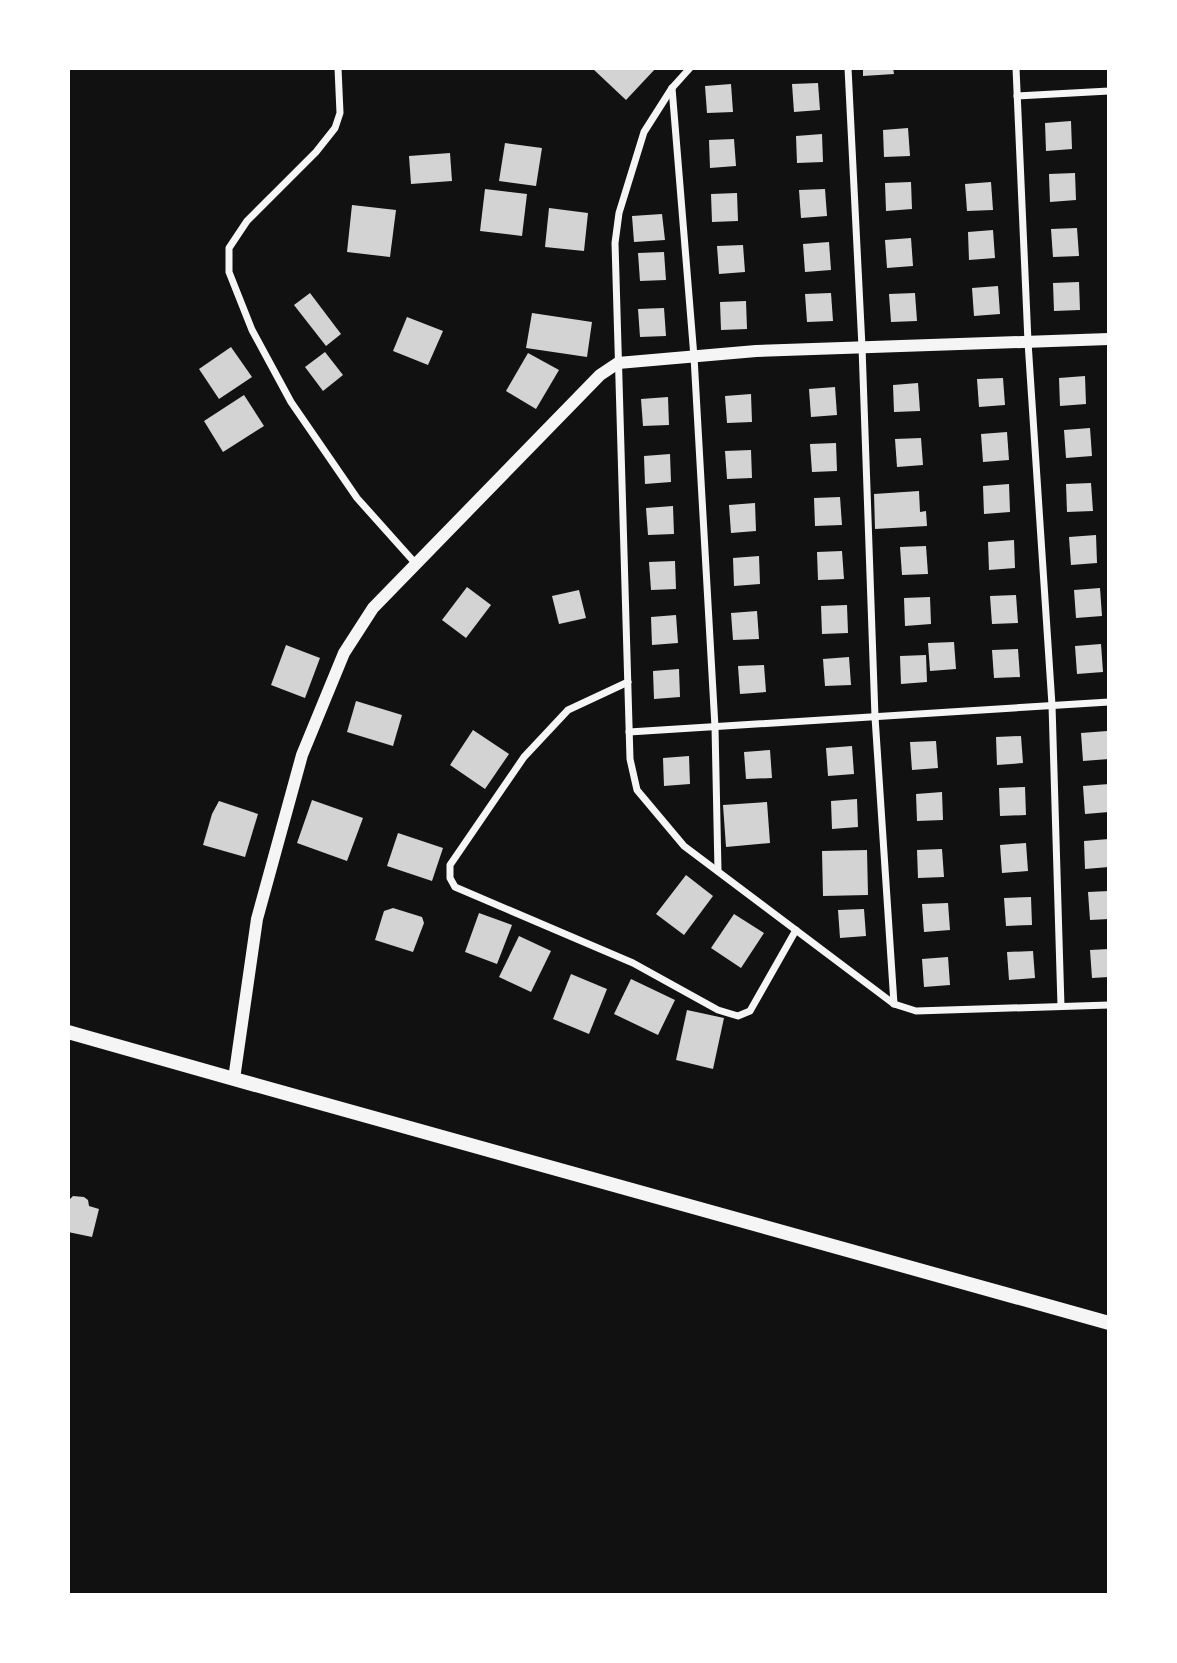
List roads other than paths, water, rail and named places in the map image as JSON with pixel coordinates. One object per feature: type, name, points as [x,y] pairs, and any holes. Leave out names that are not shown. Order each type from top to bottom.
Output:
[{"type":"main road","points":[[68,1032],[1109,1323]]},
{"type":"street","points":[[338,68],[341,113],[335,128],[316,152],[247,221],[229,248],[229,272],[252,330],[291,402],[358,498],[417,564]]},
{"type":"street","points":[[690,68],[672,88],[644,132],[619,213],[615,243],[630,759],[637,790],[684,846],[894,1004],[916,1011],[1109,1005]]},
{"type":"street","points":[[848,68],[862,347],[875,717],[894,1004]]},
{"type":"street","points":[[1016,68],[1028,341],[1052,705],[1060,1006]]},
{"type":"street","points":[[672,88],[694,356],[715,727],[718,871]]},
{"type":"street","points":[[1017,96],[1109,91]]},
{"type":"street","points":[[234,1079],[257,919],[302,755],[344,653],[373,608],[600,375],[618,363],[756,351],[1109,339]]},
{"type":"street","points":[[628,682],[568,710],[524,757],[450,865],[450,878],[455,887],[633,962],[718,1010],[738,1016],[750,1011],[796,930]]},
{"type":"street","points":[[629,732],[1109,702]]}]
